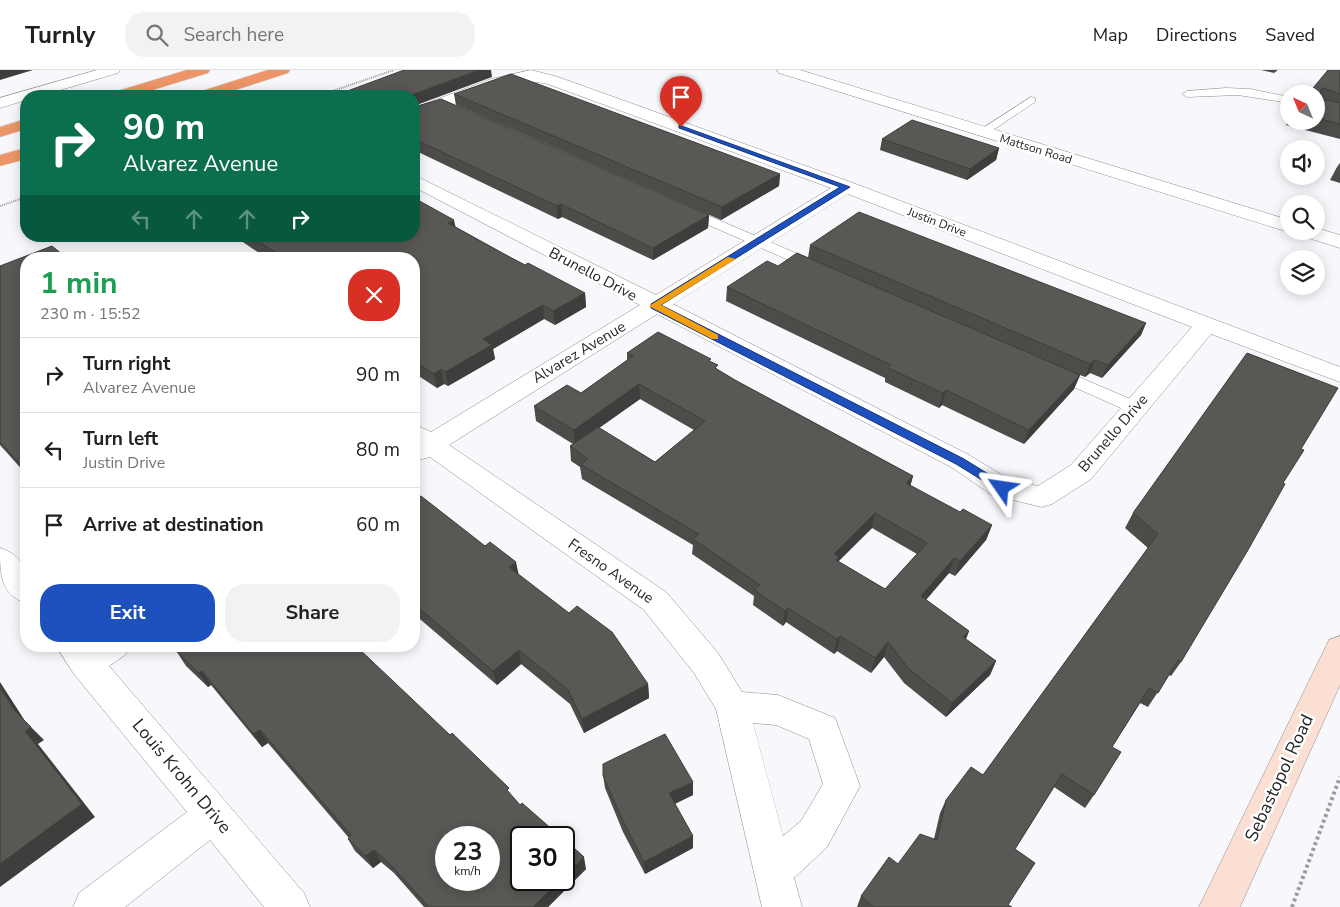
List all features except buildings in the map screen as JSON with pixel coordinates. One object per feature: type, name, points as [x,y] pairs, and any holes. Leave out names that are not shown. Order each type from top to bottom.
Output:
[{"type":"highway","points":[[136,90],[202,70]]},
{"type":"highway","points":[[221,90],[283,70]]},
{"type":"highway","points":[[0,132],[20,126]]},
{"type":"highway","points":[[0,161],[20,154]]},
{"type":"main road","name":"Sebastopol Road","points":[[1219,907],[1340,649]]},
{"type":"street","points":[[45,90],[113,70]]},
{"type":"street","name":"Mattson Road","points":[[784,70],[1280,223]]},
{"type":"street","name":"Justin Drive","points":[[439,103],[496,82],[531,76],[553,80],[846,187],[1340,375]]},
{"type":"street","points":[[0,103],[20,97]]},
{"type":"street","points":[[420,111],[439,103]]},
{"type":"street","name":"Brunello Drive","points":[[420,183],[654,306],[960,461],[1002,488],[1042,497],[1081,472],[1206,325]]},
{"type":"street","name":"Alvarez Avenue","points":[[420,443],[654,306],[846,187]]},
{"type":"street","points":[[1325,237],[1340,242]]},
{"type":"street","name":"Fresno Avenue","points":[[420,445],[655,602],[706,663],[732,706],[782,907]]},
{"type":"street","points":[[0,559],[20,584]]},
{"type":"street","name":"Louis Krohn Drive","points":[[91,652],[214,814],[290,907]]},
{"type":"street","points":[[732,706],[778,710],[823,729],[842,786],[814,834],[774,871]]},
{"type":"street","points":[[93,907],[214,814]]},
{"type":"lane","points":[[1187,94],[1211,90],[1241,90],[1280,98]]},
{"type":"lane","points":[[984,132],[1030,100]]},
{"type":"lane","points":[[439,103],[458,111]]},
{"type":"lane","points":[[678,206],[831,273]]},
{"type":"lane","points":[[1038,364],[1136,408]]},
{"type":"path","points":[[336,90],[394,70]]},
{"type":"path","points":[[0,206],[20,199]]},
{"type":"path","points":[[1292,907],[1340,777]]},
{"type":"slow traffic","points":[[715,337],[654,306],[731,259]]},
{"type":"route","points":[[681,127],[846,187],[654,306],[960,461],[1002,488]]}]
